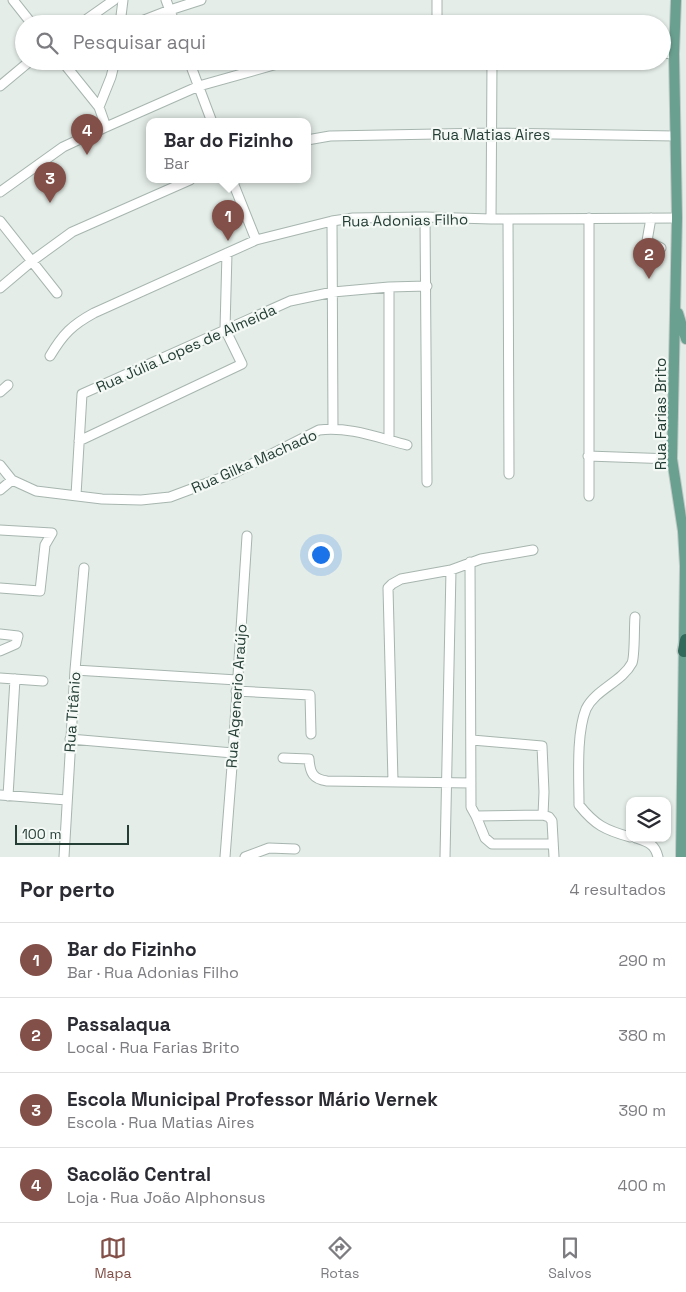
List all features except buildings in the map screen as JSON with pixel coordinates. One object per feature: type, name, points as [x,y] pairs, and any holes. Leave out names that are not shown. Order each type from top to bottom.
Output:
[{"type":"main road","name":"Rua Farias Brito","points":[[676,0],[674,54],[677,218],[672,458],[683,531],[685,566],[680,857]]},
{"type":"main road","points":[[675,298],[686,340]]},
{"type":"street","points":[[13,0],[25,15]]},
{"type":"street","points":[[93,15],[114,0]]},
{"type":"street","points":[[121,15],[122,0]]},
{"type":"street","points":[[166,0],[172,15]]},
{"type":"street","points":[[157,15],[201,0]]},
{"type":"street","points":[[437,0],[437,15]]},
{"type":"street","points":[[0,86],[19,70]]},
{"type":"street","points":[[69,70],[99,107],[106,126]]},
{"type":"street","points":[[99,107],[113,70]]},
{"type":"street","points":[[193,70],[211,118]]},
{"type":"street","points":[[0,192],[63,147],[106,126],[199,86],[256,70]]},
{"type":"street","points":[[491,219],[492,70]]},
{"type":"street","name":"Rua Matias Aires","points":[[311,139],[330,136],[491,133],[675,136]]},
{"type":"street","points":[[0,288],[32,261],[72,232],[183,183]]},
{"type":"street","points":[[233,183],[256,240]]},
{"type":"street","points":[[425,216],[428,482]]},
{"type":"street","name":"Rua Adonias Filho","points":[[50,356],[74,324],[94,313],[256,240],[332,221],[353,218],[425,216],[491,219],[677,218]]},
{"type":"street","points":[[589,218],[589,496]]},
{"type":"street","points":[[651,218],[647,241],[661,248]]},
{"type":"street","points":[[508,219],[509,474]]},
{"type":"street","points":[[0,221],[57,293]]},
{"type":"street","points":[[332,221],[333,428]]},
{"type":"street","points":[[79,441],[242,364],[225,330],[227,253]]},
{"type":"street","name":"Rua Júlia Lopes de Almeida","points":[[76,495],[82,394],[290,301],[333,292],[427,286]]},
{"type":"street","points":[[389,287],[389,440]]},
{"type":"street","points":[[0,392],[8,385]]},
{"type":"street","name":"Rua Gilka Machado","points":[[12,480],[36,491],[102,499],[141,500],[170,497],[234,473],[319,430],[333,428],[407,445]]},
{"type":"street","points":[[588,456],[672,458]]},
{"type":"street","points":[[0,465],[12,480],[0,490]]},
{"type":"street","points":[[0,530],[52,533],[44,545],[40,591],[0,588]]},
{"type":"street","name":"Rua Agenerio Araújo","points":[[225,857],[247,536]]},
{"type":"street","points":[[393,781],[388,588],[401,579],[451,570],[470,562],[533,550]]},
{"type":"street","points":[[470,562],[471,807],[485,838],[492,844],[553,844]]},
{"type":"street","name":"Rua Titânio","points":[[64,857],[70,739],[84,568]]},
{"type":"street","points":[[445,857],[451,570]]},
{"type":"street","points":[[626,835],[591,820],[579,805],[581,725],[587,707],[606,686],[621,676],[633,662],[635,617]]},
{"type":"street","points":[[0,634],[18,636],[16,644],[0,651]]},
{"type":"street","points":[[75,670],[237,680]]},
{"type":"street","points":[[0,678],[43,681]]},
{"type":"street","points":[[15,679],[4,796],[67,800]]},
{"type":"street","points":[[236,690],[310,695],[311,734]]},
{"type":"street","points":[[70,739],[233,753]]},
{"type":"street","points":[[472,740],[542,746],[543,815]]},
{"type":"street","points":[[283,758],[309,759],[312,774],[320,780],[471,783]]},
{"type":"street","points":[[476,816],[543,815],[549,817],[552,821],[554,857]]},
{"type":"street","points":[[647,842],[656,848],[658,857]]},
{"type":"street","points":[[245,857],[269,848],[295,849]]},
{"type":"place","name":"Sacolão Central","points":[[87,155]]},
{"type":"place","name":"Escola Municipal Professor Mário Vernek","points":[[50,203]]},
{"type":"place","name":"Bar do Fizinho","points":[[228,241]]},
{"type":"place","name":"Passalaqua","points":[[649,279]]}]
